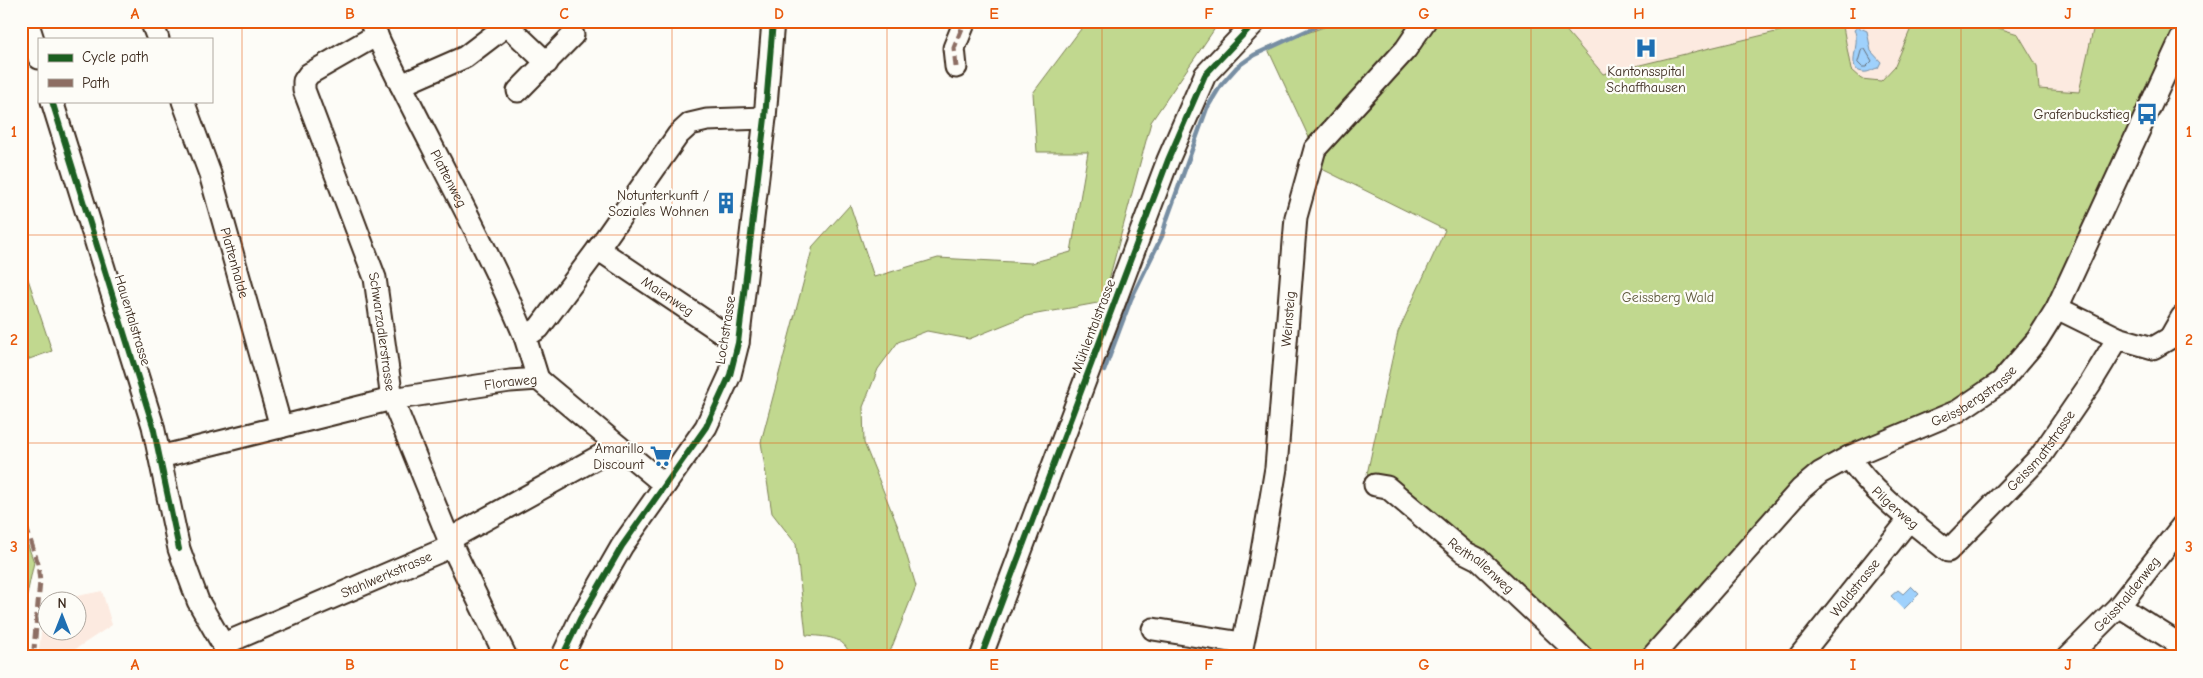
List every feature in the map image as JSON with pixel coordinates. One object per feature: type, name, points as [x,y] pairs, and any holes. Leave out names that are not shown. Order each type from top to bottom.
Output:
[{"type":"street","points":[[27,21],[38,55]]},
{"type":"street","points":[[152,21],[158,38]]},
{"type":"street","name":"Lochstrasse","points":[[562,657],[604,575],[631,531],[706,427],[730,375],[738,343],[765,118],[772,21]]},
{"type":"street","points":[[956,67],[954,48],[965,21]]},
{"type":"street","name":"Mühlentalstrasse","points":[[981,657],[1168,160],[1190,109],[1205,75],[1256,21]]},
{"type":"street","name":"Weinsteig","points":[[1241,650],[1260,563],[1276,468],[1296,217],[1315,149],[1406,49],[1425,21]]},
{"type":"street","points":[[401,85],[464,57],[508,24],[547,63]]},
{"type":"street","name":"Plattenweg","points":[[373,28],[502,283],[525,337]]},
{"type":"street","name":"Schwarzadlerstrasse","points":[[373,28],[309,74],[304,81],[304,90],[375,278],[392,398],[450,542],[506,657]]},
{"type":"street","points":[[518,91],[574,35]]},
{"type":"street","name":"Geissbergstrasse","points":[[1652,657],[1695,611],[1790,498],[1820,473],[1849,457],[1958,411],[2001,382],[2037,340],[2057,308],[2182,37]]},
{"type":"street","name":"Hauentalstrasse","points":[[52,102],[144,399],[160,457],[179,549],[198,601],[227,652]]},
{"type":"street","name":"Plattenhalde","points":[[183,102],[210,174],[281,427]]},
{"type":"street","points":[[525,337],[539,328],[598,249],[678,134],[690,124],[707,120],[765,118]]},
{"type":"street","name":"Maienweg","points":[[598,249],[738,343]]},
{"type":"street","points":[[2057,308],[2118,338],[2153,348],[2170,338],[2182,317]]},
{"type":"street","name":"Floraweg","points":[[160,457],[392,398],[510,381],[538,379],[525,337]]},
{"type":"street","name":"Geissmattstrasse","points":[[1948,551],[2040,457],[2090,384],[2118,338]]},
{"type":"street","points":[[538,379],[665,485]]},
{"type":"street","name":"Stahlwerkstrasse","points":[[227,652],[242,636],[443,550],[457,535],[618,446]]},
{"type":"street","name":"Pilgerweg","points":[[1849,457],[1857,469],[1909,520],[1948,551]]},
{"type":"street","name":"Reithallenweg","points":[[1375,486],[1387,487],[1464,552],[1478,559],[1582,657]]},
{"type":"street","name":"Waldstrasse","points":[[1799,657],[1909,520]]},
{"type":"street","name":"Geisshaldenweg","points":[[2068,657],[2119,606],[2182,526]]},
{"type":"street","points":[[2119,606],[2182,646]]},
{"type":"street","points":[[1153,629],[1192,634],[1241,650]]},
{"type":"shaded area","name":"Kantonsspital Schaffhausen","points":[[1558,21],[1821,21],[1603,74]]},
{"type":"shaded area","points":[[1842,21],[1914,21],[1895,66],[1881,81],[1861,79],[1851,70]]},
{"type":"shaded area","points":[[1975,21],[2095,21],[2080,92],[2039,89],[2037,66],[2018,34]]},
{"type":"shaded area","points":[[102,591],[112,625],[68,654],[69,657],[38,657],[40,640],[88,640],[88,594]]},
{"type":"green space","points":[[1087,21],[1220,21],[1151,122],[1103,302],[1026,316],[969,339],[927,331],[898,342],[878,369],[863,407],[864,443],[898,527],[916,586],[888,657],[850,657],[844,645],[833,638],[806,635],[796,544],[772,513],[761,442],[813,246],[850,205],[874,277],[938,258],[1031,263],[1071,252],[1088,152],[1037,152],[1033,93]]},
{"type":"green space","name":"Geissberg Wald","points":[[1341,21],[1558,21],[1603,74],[1821,21],[1842,21],[1851,70],[1861,79],[1881,81],[1895,66],[1914,21],[1975,21],[2018,34],[2037,66],[2039,89],[2079,92],[2095,21],[2182,21],[2182,37],[2057,308],[2001,382],[1820,473],[1652,657],[1582,657],[1375,485],[1367,474],[1398,332],[1445,230],[1324,170],[1267,47]]},
{"type":"green space","points":[[21,258],[52,351],[21,362]]},
{"type":"green space","points":[[21,527],[34,562],[21,623]]},
{"type":"water","points":[[1858,27],[1867,31],[1871,51],[1881,62],[1878,68],[1867,72],[1857,70],[1854,61],[1856,35],[1854,30]]},
{"type":"water","points":[[1911,586],[1919,594],[1904,609],[1891,596],[1898,590],[1903,594]]},
{"type":"waterway","points":[[1104,371],[1131,299],[1162,236],[1207,108],[1221,85],[1237,67],[1254,55],[1328,21]]},
{"type":"marked path","points":[[956,67],[954,48],[965,21]]},
{"type":"marked path","points":[[21,512],[38,564],[40,581],[34,649]]},
{"type":"cycle path","points":[[562,657],[580,619],[622,546],[706,427],[730,375],[738,343],[765,118],[773,21]]},
{"type":"cycle path","points":[[981,657],[1168,160],[1205,75],[1256,21]]},
{"type":"cycle path","points":[[52,102],[153,426],[179,549]]},
{"type":"place","name":"Kantonsspital Schaffhausen","points":[[1646,48]]},
{"type":"place","name":"Grafenbuckstieg","points":[[2147,114]]},
{"type":"place","name":"Notunterkunft / Soziales Wohnen","points":[[726,203]]},
{"type":"place","name":"Amarillo Discount","points":[[661,456]]}]
